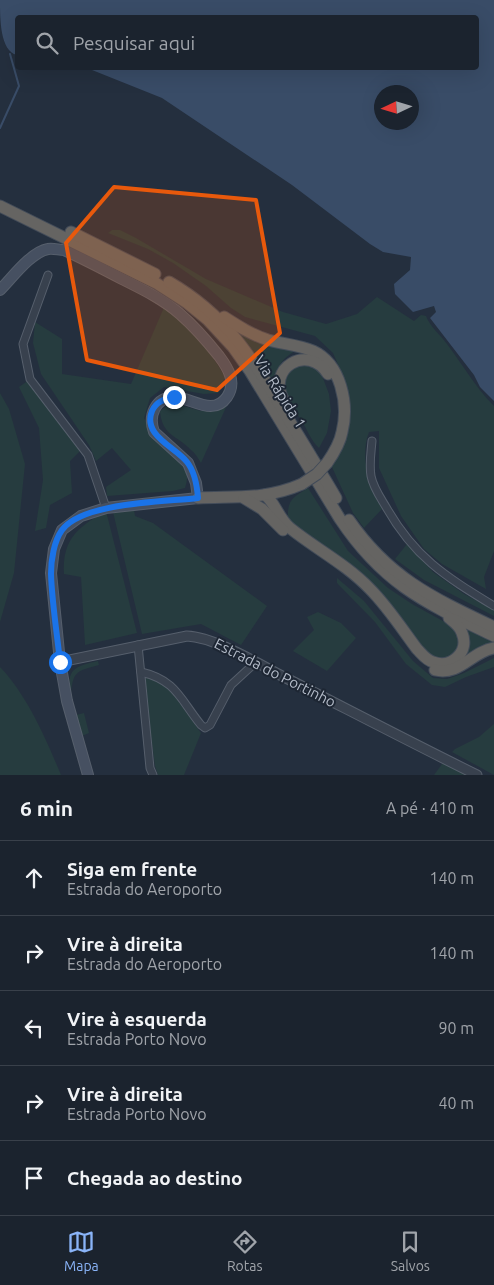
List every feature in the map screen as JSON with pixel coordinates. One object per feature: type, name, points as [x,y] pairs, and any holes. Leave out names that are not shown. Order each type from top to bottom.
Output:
[{"type":"highway","name":"Via Rápida 1","points":[[0,197],[168,290],[198,311],[234,347],[353,538],[371,560],[393,580],[438,609],[494,636]]},
{"type":"highway","name":"Via Rápida 1","points":[[0,206],[160,276],[203,305],[232,333],[256,365],[322,460],[358,532],[385,563],[424,592],[494,627]]},
{"type":"highway","points":[[203,305],[249,332],[267,339],[314,351],[328,363],[339,381],[345,412],[340,440],[322,460]]},
{"type":"highway","points":[[198,498],[244,498],[301,481],[317,474],[332,442],[337,426],[336,394],[328,375],[320,365],[308,360],[294,362],[287,365],[281,374],[279,390],[298,425],[322,460]]},
{"type":"highway","points":[[273,514],[285,492],[301,481]]},
{"type":"highway","points":[[223,497],[244,492],[285,492]]},
{"type":"highway","points":[[265,492],[271,500],[273,514],[280,528],[348,576],[366,592],[415,655],[429,668],[438,671],[451,671],[462,666],[478,654],[494,648]]},
{"type":"highway","points":[[244,498],[273,514],[333,557],[370,588],[417,650],[430,661],[442,664],[451,662],[461,654],[464,638],[458,626],[438,609]]},
{"type":"main road","points":[[0,290],[29,260],[40,253],[51,249],[64,250],[151,293],[179,313],[199,331],[226,366],[231,376],[231,388],[227,397],[218,404],[207,406],[178,398],[169,398],[157,404],[151,414],[154,432],[188,463],[196,483],[198,498],[106,508],[80,516],[62,530],[54,549],[51,573],[60,662],[67,701],[88,775]]},
{"type":"street","points":[[48,276],[23,344],[30,379],[88,455],[106,508]]},
{"type":"street","points":[[372,441],[370,464],[374,486],[405,536],[422,557],[438,570],[494,606]]},
{"type":"street","name":"Estrada do Portinho","points":[[60,662],[188,636],[198,636],[256,662],[477,775]]},
{"type":"street","points":[[138,646],[150,768],[153,775]]},
{"type":"street","points":[[141,672],[154,675],[168,682],[205,728],[210,725],[231,685],[256,662]]},
{"type":"highlighted area","points":[[114,187],[256,200],[280,333],[217,390],[87,360],[66,243]]},
{"type":"green space","points":[[112,230],[120,230],[136,238],[206,279],[283,312],[326,324],[357,314],[377,297],[414,321],[421,315],[426,316],[475,384],[494,406],[494,551],[484,577],[486,589],[442,564],[424,549],[401,516],[379,468],[379,431],[369,432],[365,457],[369,483],[382,509],[364,528],[353,513],[331,465],[335,461],[344,378],[333,353],[315,336],[245,317],[173,263],[148,249],[108,233]]},
{"type":"green space","points":[[165,305],[198,338],[225,377],[218,393],[204,394],[164,387],[150,398],[144,418],[155,439],[184,465],[187,479],[185,488],[173,491],[107,496],[106,487],[131,470],[112,448],[96,461],[89,445],[41,374],[33,343],[35,322],[62,339],[62,374],[131,384]]},
{"type":"green space","points":[[235,328],[299,349],[288,355],[282,362],[275,383]]},
{"type":"green space","points":[[307,362],[321,373],[329,394],[331,411],[327,433],[319,448],[290,402],[285,386],[285,379],[288,373]]},
{"type":"green space","points":[[29,380],[80,451],[70,461],[72,493],[50,505],[46,528],[35,531],[43,480],[39,428],[19,387]]},
{"type":"green space","points":[[0,393],[9,409],[25,464],[14,573],[0,622]]},
{"type":"green space","points":[[168,405],[180,405],[201,411],[227,405],[201,463],[186,445],[164,426],[160,411]]},
{"type":"green space","points":[[308,488],[348,551],[388,588],[412,604],[452,626],[459,633],[459,643],[455,653],[444,660],[430,657],[413,636],[288,520],[288,508],[292,500]]},
{"type":"green space","points":[[134,510],[135,516],[153,523],[267,606],[241,645],[201,624],[142,634],[113,512]]},
{"type":"green space","points":[[106,511],[137,633],[85,645],[81,577],[64,574],[64,562],[69,543],[74,535],[87,523]]},
{"type":"green space","points":[[407,544],[433,572],[464,594],[494,610],[494,616],[424,580],[395,559]]},
{"type":"green space","points":[[337,578],[364,601],[413,661],[433,678],[447,679],[494,658],[494,667],[445,687],[432,685],[406,664],[375,622],[337,583]]},
{"type":"green space","points":[[318,612],[341,623],[356,638],[327,671],[293,651],[314,630],[307,617]]},
{"type":"green space","points":[[464,627],[494,642],[494,644],[469,656],[465,654]]},
{"type":"green space","points":[[98,661],[99,665],[81,670],[75,676],[71,694],[70,679],[74,670]]},
{"type":"green space","points":[[0,667],[10,678],[27,704],[61,775],[0,775]]},
{"type":"green space","points":[[143,676],[159,680],[169,688],[201,733],[184,775],[158,775],[155,766]]},
{"type":"green space","points":[[84,713],[89,733],[82,736],[76,715]]},
{"type":"green space","points":[[494,724],[494,775],[452,752],[479,737]]},
{"type":"green space","points":[[445,760],[474,775],[434,775]]},
{"type":"water","points":[[0,0],[494,0],[494,401],[480,387],[474,375],[430,318],[436,312],[434,306],[413,312],[395,294],[394,284],[410,270],[411,257],[383,252],[370,244],[292,185],[162,98],[92,70],[479,70],[479,15],[15,15],[15,54],[7,47],[2,33]]},
{"type":"waterway","points":[[0,128],[19,86],[10,54]]},
{"type":"route","points":[[60,662],[51,573],[54,549],[62,530],[80,516],[106,508],[198,498],[196,483],[188,463],[158,437],[152,426],[151,414],[157,404],[162,400],[174,397]]}]
